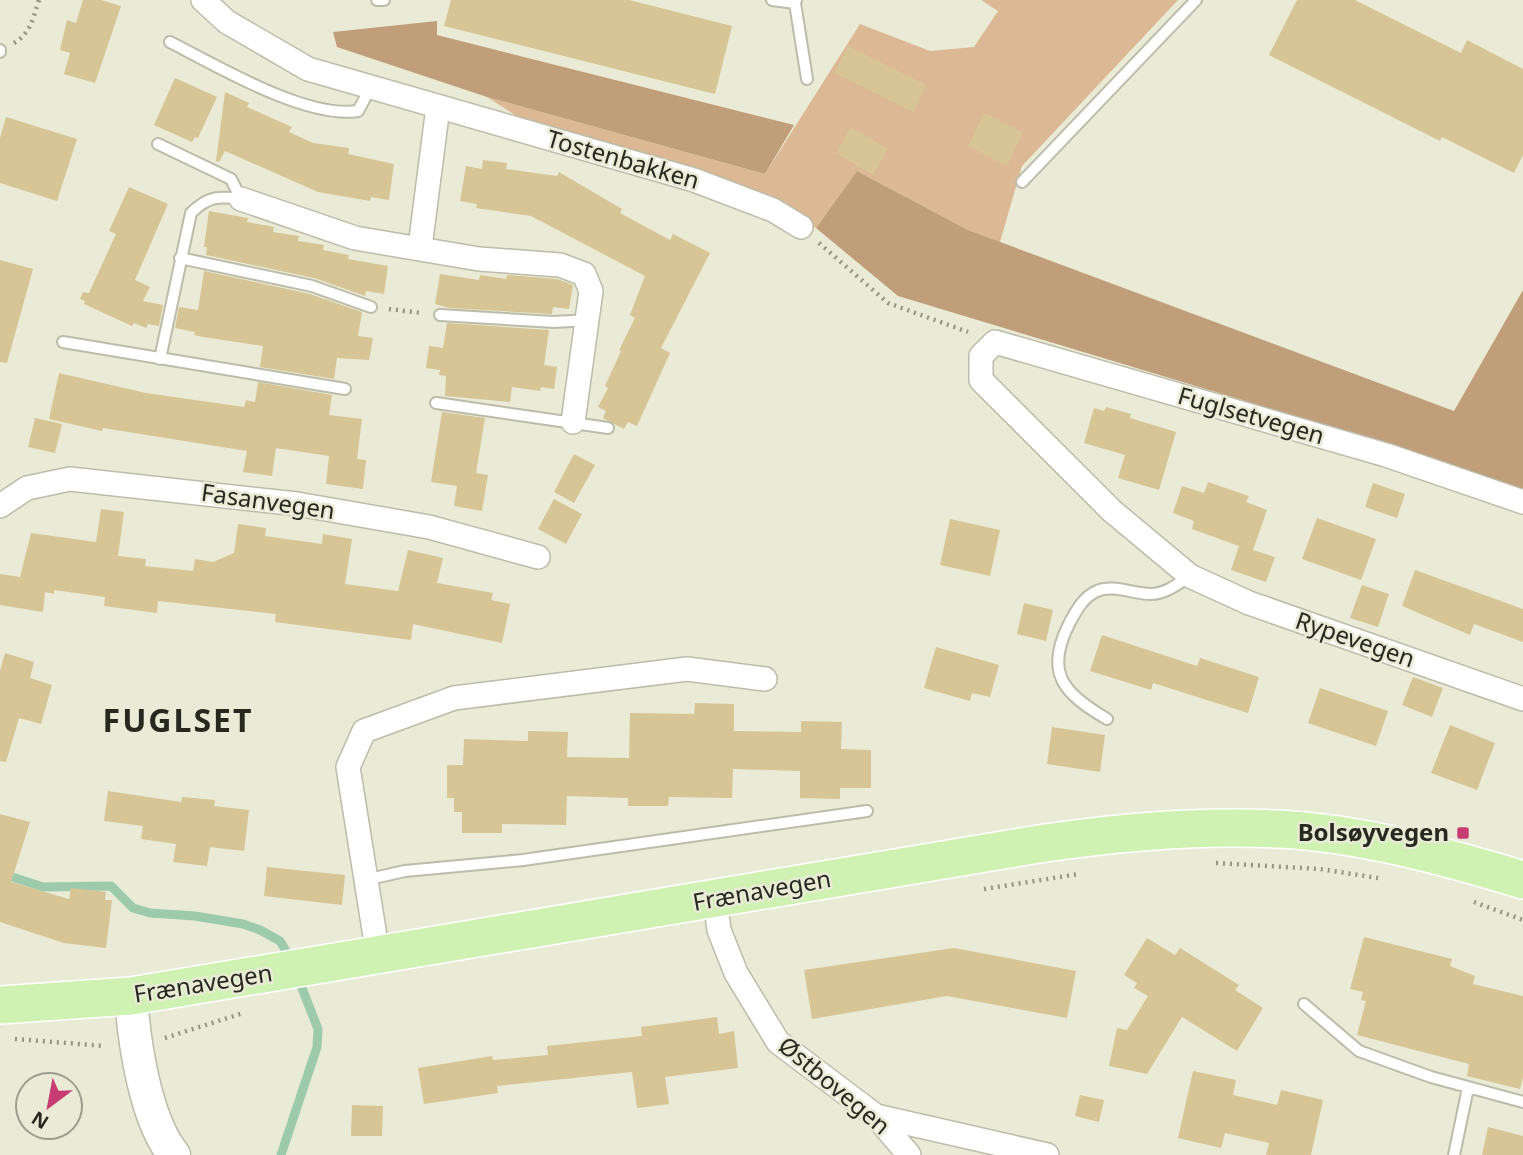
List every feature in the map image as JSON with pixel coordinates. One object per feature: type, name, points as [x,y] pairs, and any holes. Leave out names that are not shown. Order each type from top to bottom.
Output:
[{"type":"main road","name":"Frænavegen","points":[[0,1005],[131,996],[1039,844],[1172,829],[1281,829],[1389,845],[1523,880]]},
{"type":"main road","points":[[131,996],[135,1044],[146,1092],[174,1155]]},
{"type":"street","name":"Tostenbakken","points":[[203,0],[227,22],[308,69],[694,180],[773,210],[801,227]]},
{"type":"street","points":[[420,247],[438,107]]},
{"type":"street","points":[[241,199],[355,238],[479,259],[559,265],[584,274],[591,291],[589,320],[573,422]]},
{"type":"street","name":"Fuglsetvegen","points":[[988,349],[1385,455],[1523,502]]},
{"type":"street","name":"Rypevegen","points":[[988,349],[981,380],[1112,511],[1190,576],[1249,603],[1523,699]]},
{"type":"street","name":"Fasanvegen","points":[[0,506],[27,488],[70,479],[81,480],[297,504],[415,524],[538,557]]},
{"type":"street","points":[[378,955],[348,767],[364,731],[454,698],[687,669],[765,679]]},
{"type":"street","name":"Østbovegen","points":[[715,899],[719,930],[736,973],[778,1042],[876,1116],[909,1155]]},
{"type":"street","points":[[876,1116],[1047,1155]]},
{"type":"lane","points":[[377,0],[384,0]]},
{"type":"lane","points":[[772,0],[796,1],[807,79]]},
{"type":"lane","points":[[1022,183],[1196,0]]},
{"type":"lane","points":[[170,42],[234,75],[286,97],[330,111],[358,111],[371,87]]},
{"type":"lane","points":[[158,144],[231,179],[241,199]]},
{"type":"lane","points":[[160,359],[191,213],[203,201],[216,196],[241,199]]},
{"type":"lane","points":[[180,258],[298,283],[371,307]]},
{"type":"lane","points":[[440,315],[554,322],[589,320]]},
{"type":"lane","points":[[63,342],[345,389]]},
{"type":"lane","points":[[436,403],[608,428]]},
{"type":"lane","points":[[1107,719],[1073,698],[1059,673],[1058,650],[1077,609],[1093,593],[1104,589],[1152,594],[1168,589],[1190,576]]},
{"type":"lane","points":[[365,880],[405,871],[523,860],[867,811]]},
{"type":"lane","points":[[1304,1004],[1359,1051],[1468,1088],[1523,1102]]},
{"type":"lane","points":[[1454,1155],[1468,1088]]},
{"type":"path","points":[[0,51],[23,37],[31,27],[39,0]]},
{"type":"path","points":[[801,227],[887,303],[988,349]]},
{"type":"path","points":[[371,307],[440,315]]},
{"type":"path","points":[[1214,863],[1320,869],[1389,880]]},
{"type":"path","points":[[980,890],[1092,872]]},
{"type":"path","points":[[1465,899],[1523,920]]},
{"type":"path","points":[[164,1038],[250,1012]]},
{"type":"path","points":[[11,1040],[105,1045]]},
{"type":"shaded area","points":[[981,0],[1178,0],[1022,166],[1000,242],[968,230],[857,171],[816,228],[770,195],[535,128],[487,97],[765,174],[860,24],[930,51],[974,47],[998,11]]},
{"type":"shaded area","points":[[437,21],[437,35],[794,125],[765,174],[487,97],[337,47],[333,32]]},
{"type":"shaded area","points":[[857,171],[968,230],[1454,411],[1523,290],[1523,489],[1388,444],[898,296],[816,228]]},
{"type":"building","points":[[83,0],[101,0],[121,6],[95,83],[64,74],[70,53],[60,50],[67,20],[76,23]]},
{"type":"building","points":[[451,0],[629,0],[732,26],[715,94],[444,26]]},
{"type":"building","points":[[1297,0],[1355,0],[1461,53],[1467,40],[1523,69],[1523,155],[1514,173],[1442,137],[1440,141],[1269,55]]},
{"type":"building","points":[[848,46],[926,85],[913,112],[834,73]]},
{"type":"building","points":[[175,78],[217,97],[198,138],[195,137],[192,142],[154,125]]},
{"type":"building","points":[[225,92],[249,103],[247,107],[292,127],[289,132],[313,143],[349,148],[348,154],[394,164],[389,200],[371,197],[370,201],[318,192],[225,151],[219,162],[216,161]]},
{"type":"building","points":[[984,113],[1023,133],[1007,166],[968,146]]},
{"type":"building","points":[[6,117],[77,139],[57,201],[0,183],[0,138]]},
{"type":"building","points":[[851,127],[888,149],[873,175],[836,153]]},
{"type":"building","points":[[483,160],[507,163],[506,169],[557,176],[559,172],[622,209],[620,213],[670,240],[673,234],[710,253],[661,348],[670,353],[637,426],[628,422],[624,429],[603,418],[606,411],[598,407],[608,388],[605,386],[621,351],[619,350],[635,318],[630,315],[645,276],[531,216],[476,208],[477,204],[460,201],[466,166],[482,169]]},
{"type":"building","points":[[129,187],[168,204],[135,280],[150,287],[143,301],[163,305],[159,326],[148,324],[146,328],[134,323],[132,326],[84,304],[85,301],[80,299],[83,292],[89,293],[116,234],[109,231]]},
{"type":"building","points":[[209,211],[248,218],[247,222],[274,227],[273,232],[299,236],[298,241],[324,245],[323,250],[349,255],[348,259],[388,266],[384,294],[366,291],[365,296],[314,278],[206,255],[207,247],[204,247]]},
{"type":"building","points":[[0,260],[33,269],[7,363],[0,362]]},
{"type":"building","points":[[204,271],[310,294],[362,312],[358,336],[373,338],[369,360],[337,358],[334,379],[260,367],[263,346],[203,337],[194,335],[195,332],[175,328],[179,307],[198,310]]},
{"type":"building","points":[[440,274],[479,280],[480,275],[506,279],[507,275],[557,279],[573,285],[569,309],[553,307],[552,314],[449,308],[435,304]]},
{"type":"building","points":[[447,323],[549,330],[544,365],[557,367],[554,389],[541,387],[540,391],[512,387],[510,402],[445,396],[446,376],[439,375],[440,370],[426,368],[429,346],[443,348]]},
{"type":"building","points":[[59,373],[146,393],[244,407],[246,400],[255,402],[258,382],[332,395],[329,415],[362,419],[357,459],[366,460],[363,489],[326,484],[329,456],[276,448],[272,476],[243,472],[247,451],[103,428],[102,431],[49,419]]},
{"type":"building","points":[[1106,407],[1131,414],[1130,418],[1176,432],[1159,490],[1118,478],[1125,455],[1084,443],[1094,408],[1104,411]]},
{"type":"building","points":[[442,412],[485,418],[476,473],[488,475],[482,511],[454,506],[457,486],[431,482]]},
{"type":"building","points":[[35,418],[62,424],[55,453],[28,447]]},
{"type":"building","points":[[574,454],[595,465],[574,503],[554,492]]},
{"type":"building","points":[[1208,482],[1249,496],[1246,502],[1267,510],[1253,550],[1275,557],[1266,582],[1231,570],[1239,546],[1192,529],[1194,521],[1173,513],[1182,486],[1204,493]]},
{"type":"building","points":[[1373,483],[1405,494],[1397,518],[1365,507]]},
{"type":"building","points":[[554,499],[582,514],[566,544],[538,529]]},
{"type":"building","points":[[101,509],[124,512],[118,556],[146,559],[145,566],[193,571],[195,559],[213,562],[234,553],[238,524],[266,528],[265,536],[322,544],[323,534],[352,539],[345,584],[398,591],[408,550],[443,558],[437,583],[493,593],[491,600],[510,604],[502,643],[413,624],[411,640],[275,622],[276,614],[158,601],[157,613],[104,606],[105,597],[54,590],[54,594],[45,592],[43,612],[0,605],[0,574],[20,577],[31,533],[96,542]]},
{"type":"building","points":[[1317,518],[1376,539],[1361,580],[1302,559]]},
{"type":"building","points":[[950,519],[1000,530],[990,576],[940,565]]},
{"type":"building","points":[[1415,570],[1523,609],[1523,642],[1474,624],[1470,635],[1402,606]]},
{"type":"building","points":[[1362,585],[1389,594],[1378,627],[1350,618]]},
{"type":"building","points":[[1024,603],[1053,610],[1046,641],[1017,634]]},
{"type":"building","points":[[1102,635],[1197,666],[1200,658],[1259,677],[1248,713],[1153,683],[1151,690],[1090,671]]},
{"type":"building","points":[[936,647],[999,665],[990,697],[972,693],[970,701],[924,688]]},
{"type":"building","points":[[5,653],[34,662],[30,678],[52,685],[41,724],[19,718],[6,762],[0,761],[0,671]]},
{"type":"building","points":[[1413,677],[1443,688],[1432,717],[1402,705]]},
{"type":"building","points":[[1320,688],[1388,711],[1376,746],[1308,723]]},
{"type":"building","points":[[695,703],[734,704],[734,731],[801,732],[801,721],[842,722],[841,749],[871,750],[871,788],[840,788],[840,799],[800,798],[800,771],[733,769],[732,798],[669,797],[668,806],[628,806],[628,798],[567,796],[566,825],[502,824],[502,833],[462,833],[462,812],[454,812],[454,798],[447,798],[447,765],[463,765],[464,739],[528,741],[528,731],[568,732],[567,757],[629,758],[630,713],[694,714]]},
{"type":"building","points":[[1450,725],[1495,743],[1477,790],[1431,773]]},
{"type":"building","points":[[1052,727],[1105,735],[1100,772],[1047,764]]},
{"type":"building","points":[[108,791],[181,802],[182,797],[215,800],[214,806],[249,810],[244,851],[210,847],[207,866],[173,862],[176,844],[141,839],[143,826],[104,821]]},
{"type":"building","points":[[0,814],[30,822],[11,882],[69,899],[71,888],[106,892],[105,900],[112,900],[106,948],[64,943],[0,922]]},
{"type":"building","points":[[267,867],[345,875],[342,905],[264,896]]},
{"type":"building","points":[[1364,937],[1452,959],[1450,966],[1475,976],[1473,984],[1523,996],[1523,1077],[1520,1089],[1467,1076],[1469,1064],[1357,1035],[1366,1001],[1361,1000],[1363,992],[1350,989]]},
{"type":"building","points":[[1147,938],[1175,955],[1180,948],[1239,985],[1235,990],[1263,1008],[1237,1051],[1182,1017],[1147,1074],[1109,1066],[1117,1028],[1127,1030],[1148,996],[1134,988],[1137,983],[1124,975]]},
{"type":"building","points":[[954,948],[1076,971],[1067,1018],[947,996],[812,1019],[804,970]]},
{"type":"building","points":[[717,1017],[719,1034],[734,1031],[738,1068],[665,1077],[669,1104],[637,1108],[632,1072],[497,1086],[498,1093],[424,1104],[418,1068],[492,1056],[493,1060],[548,1055],[547,1046],[642,1036],[641,1027]]},
{"type":"building","points":[[1193,1071],[1236,1080],[1233,1095],[1277,1105],[1281,1090],[1323,1100],[1311,1155],[1266,1155],[1269,1143],[1225,1133],[1221,1148],[1178,1138]]},
{"type":"building","points":[[1080,1095],[1104,1100],[1099,1122],[1075,1116]]},
{"type":"building","points":[[352,1105],[383,1106],[382,1136],[351,1136]]},
{"type":"building","points":[[1488,1127],[1523,1136],[1523,1155],[1482,1155]]},
{"type":"waterway","points":[[0,873],[43,887],[111,886],[133,908],[150,913],[195,916],[243,924],[280,941],[292,961]]},
{"type":"waterway","points":[[281,1155],[317,1047],[318,1029],[298,978]]},
{"type":"place","name":"Bolsøyvegen","points":[[1463,833]]},
{"type":"district","name":"FUGLSET","points":[[178,721]]}]
